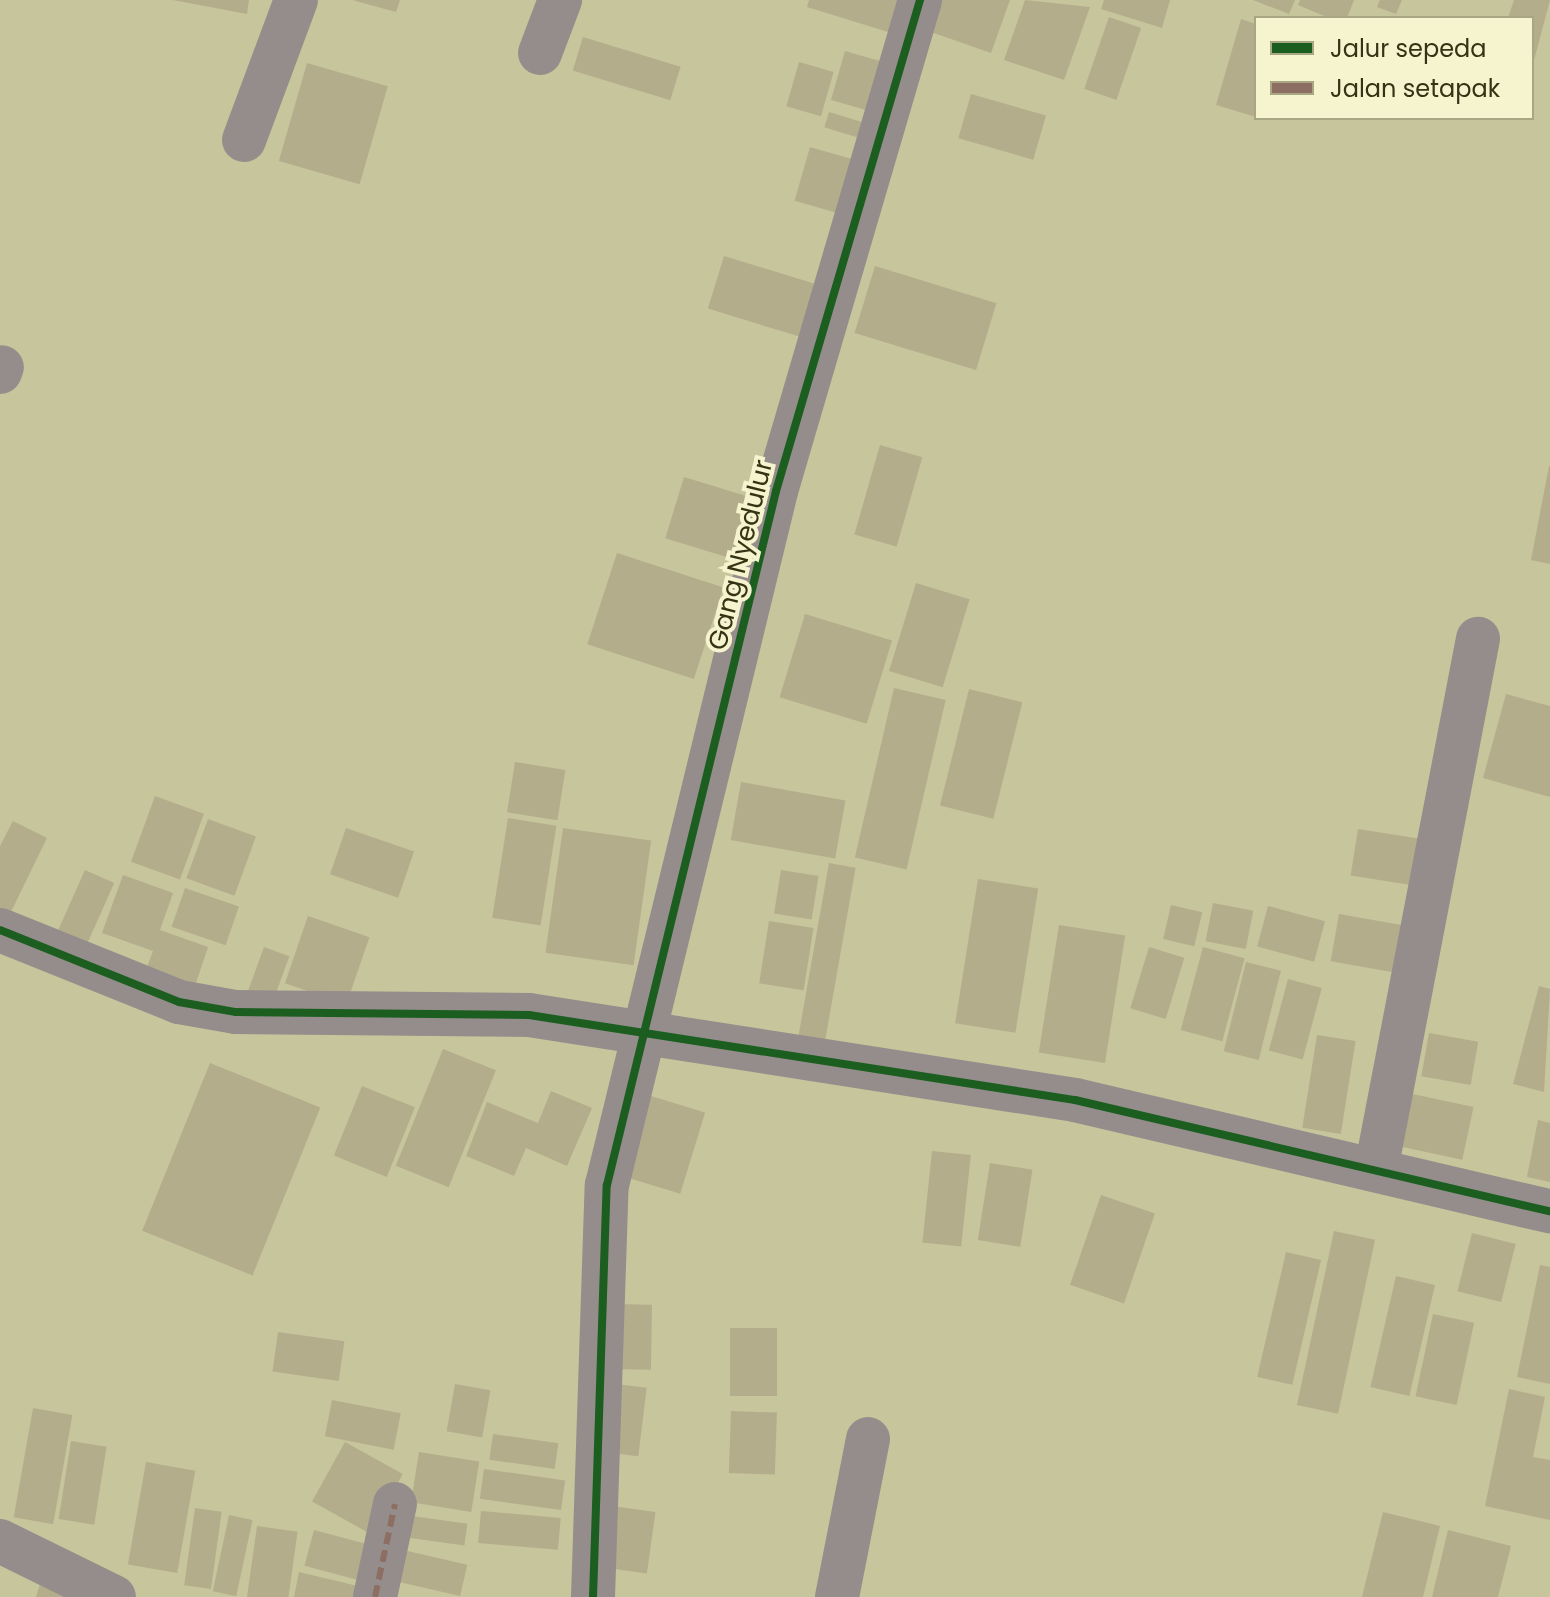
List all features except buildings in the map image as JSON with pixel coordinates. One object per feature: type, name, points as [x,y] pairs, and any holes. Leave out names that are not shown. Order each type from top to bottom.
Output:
[{"type":"street","points":[[244,140],[296,0]]},
{"type":"street","points":[[540,53],[560,0]]},
{"type":"street","name":"Gang Nyedulur","points":[[593,1597],[607,1185],[648,1033],[776,491],[920,0]]},
{"type":"street","points":[[1376,1170],[1478,639]]},
{"type":"street","points":[[0,930],[179,1002],[236,1012],[529,1015],[648,1033],[1075,1100],[1550,1211]]},
{"type":"street","points":[[837,1597],[868,1439]]},
{"type":"street","points":[[375,1597],[395,1504]]},
{"type":"street","points":[[0,1541],[114,1597]]},
{"type":"marked path","points":[[375,1597],[395,1504]]},
{"type":"cycle path","points":[[593,1597],[607,1185],[776,491],[920,0]]},
{"type":"cycle path","points":[[0,930],[179,1002],[236,1012],[529,1015],[1075,1100],[1550,1211]]}]
